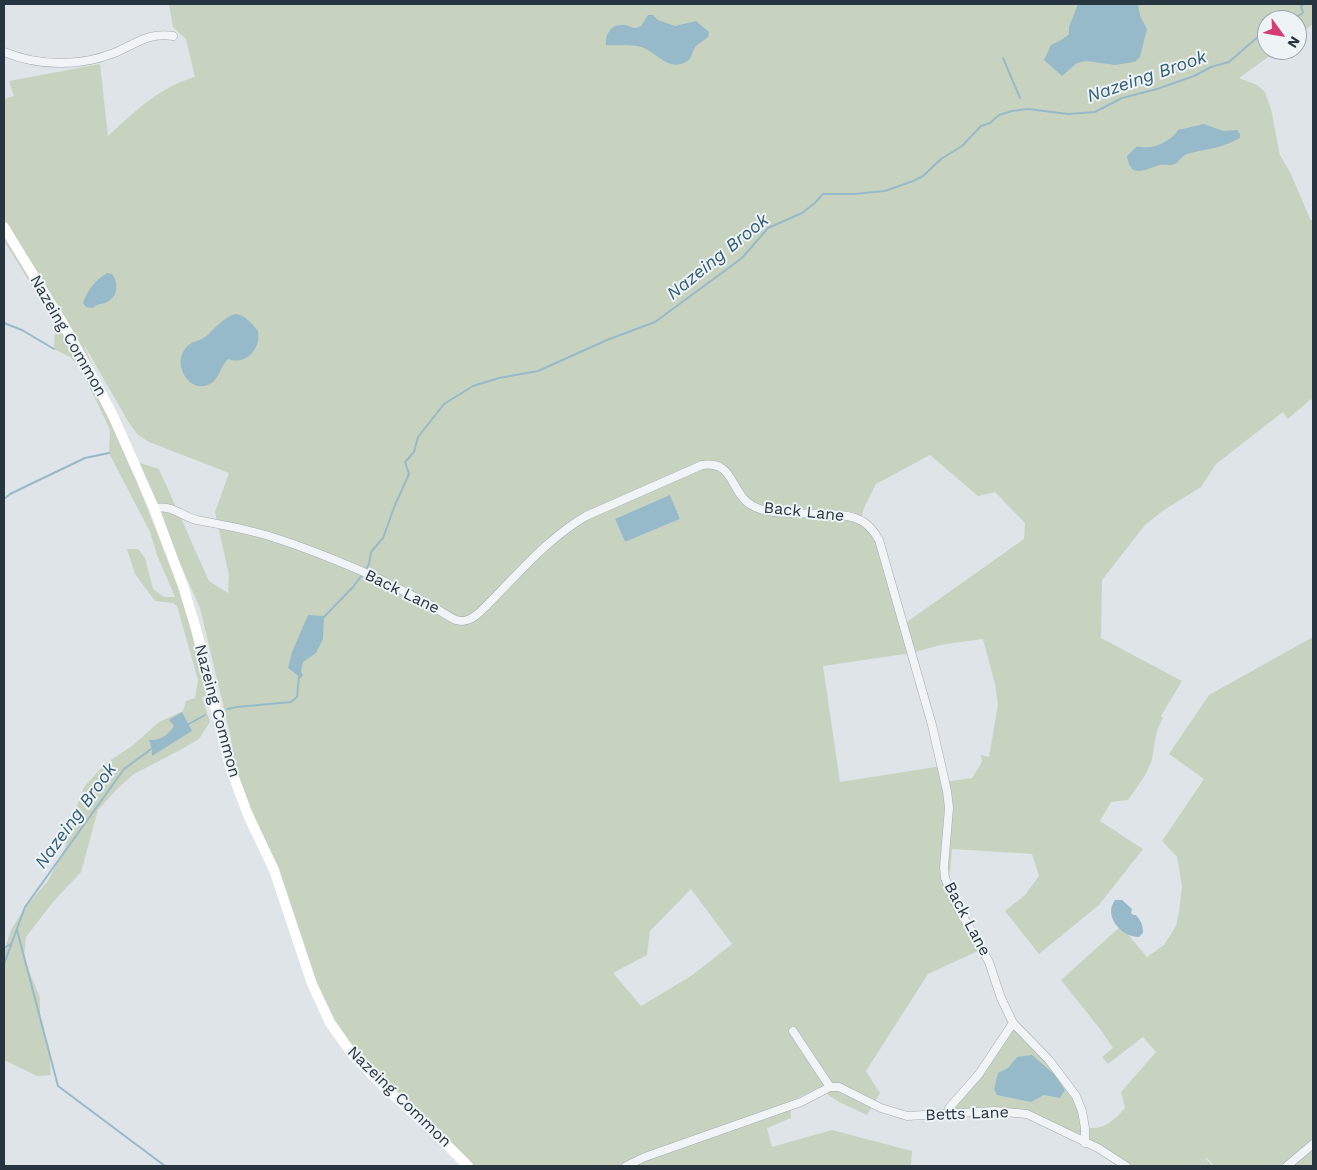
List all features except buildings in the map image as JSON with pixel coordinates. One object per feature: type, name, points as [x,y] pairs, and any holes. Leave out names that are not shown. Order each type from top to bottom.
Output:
[{"type":"street","points":[[4,52],[36,62],[77,62],[116,53],[140,40],[153,36],[173,36]]},
{"type":"street","name":"Nazeing Common","points":[[4,227],[62,322],[97,385],[114,418],[154,508],[183,586],[196,629],[230,768],[248,815],[274,870],[312,984],[322,1007],[330,1023],[353,1054],[380,1084],[435,1133],[468,1166]]},
{"type":"street","name":"Back Lane","points":[[154,508],[172,508],[189,518],[220,523],[271,536],[316,552],[373,576],[455,619],[463,621],[472,618],[480,612],[550,542],[570,526],[586,516],[702,466],[711,464],[720,466],[744,499],[753,506],[763,510],[782,513],[838,515],[852,517],[864,522],[873,530],[879,540],[934,729],[949,808],[944,867],[945,878],[957,906],[990,962],[1001,998],[1014,1022],[1049,1060],[1076,1096],[1082,1111],[1085,1142]]},
{"type":"street","points":[[949,1114],[949,1108],[979,1074],[1014,1022]]},
{"type":"street","points":[[626,1166],[645,1157],[801,1102],[830,1087],[793,1031]]},
{"type":"street","name":"Betts Lane","points":[[830,1087],[839,1087],[880,1108],[900,1115],[1002,1112],[1027,1114],[1098,1148],[1126,1166]]},
{"type":"street","points":[[1286,1166],[1313,1144]]},
{"type":"green space","points":[[169,4],[1313,4],[1313,24],[1307,28],[1307,10],[1257,10],[1257,60],[1264,60],[1239,78],[1257,85],[1265,92],[1271,109],[1280,155],[1291,174],[1310,219],[1313,221],[1313,403],[1311,399],[1288,419],[1283,412],[1216,464],[1201,487],[1164,510],[1145,525],[1102,580],[1101,638],[1182,681],[1161,716],[1163,718],[1157,733],[1152,759],[1145,775],[1128,800],[1111,802],[1100,821],[1143,849],[1099,905],[1039,954],[1005,911],[1025,895],[1039,876],[1032,854],[952,849],[950,873],[942,874],[980,950],[928,974],[866,1071],[880,1093],[867,1115],[839,1102],[818,1088],[790,1102],[791,1118],[767,1128],[772,1147],[832,1130],[912,1151],[911,1166],[474,1166],[376,1072],[356,1051],[335,1020],[314,977],[238,778],[232,753],[231,738],[200,608],[134,461],[159,469],[209,581],[228,593],[229,575],[215,512],[229,473],[149,442],[138,435],[129,423],[83,343],[126,444],[140,490],[182,596],[209,695],[202,697],[210,722],[199,739],[134,774],[98,810],[81,872],[53,902],[26,937],[24,958],[40,998],[40,1020],[49,1047],[51,1075],[37,1076],[4,1060],[4,951],[11,930],[25,907],[48,881],[65,848],[72,820],[84,787],[106,763],[132,746],[159,722],[183,711],[186,701],[195,698],[198,680],[177,606],[173,603],[155,601],[135,574],[127,549],[138,549],[145,558],[153,589],[164,597],[175,597],[157,555],[150,532],[109,453],[110,430],[80,367],[70,357],[54,349],[55,323],[4,241],[4,99],[14,96],[9,81],[100,64],[108,136],[148,101],[171,87],[195,77],[186,39],[173,27]],"holes":[[[930,455],[978,496],[995,492],[1025,523],[1024,539],[904,624],[872,532],[860,523],[864,508],[876,484]],[[670,496],[680,519],[625,542],[615,519]],[[983,639],[995,684],[998,704],[989,757],[981,755],[982,762],[972,778],[945,782],[942,766],[840,782],[823,666],[912,653],[940,645]],[[691,889],[732,944],[691,976],[641,1006],[613,973],[647,955],[650,931]]]},
{"type":"green space","points":[[1313,637],[1313,1166],[1214,1166],[1207,1158],[1201,1161],[1206,1159],[1213,1166],[1126,1166],[1027,1114],[941,1114],[981,1068],[1014,1018],[1040,1045],[1070,1085],[1085,1128],[1098,1128],[1108,1124],[1125,1108],[1121,1092],[1156,1052],[1143,1037],[1108,1064],[1102,1057],[1113,1048],[1061,980],[1121,926],[1147,957],[1164,945],[1176,926],[1182,886],[1177,857],[1162,841],[1204,779],[1169,754],[1209,695]]},
{"type":"water","points":[[1078,4],[1138,4],[1140,16],[1147,29],[1140,57],[1135,62],[1115,65],[1086,61],[1077,63],[1062,76],[1044,60],[1051,45],[1069,34],[1069,27]]},
{"type":"water","points":[[648,15],[653,15],[658,20],[675,26],[696,21],[709,32],[708,37],[696,46],[688,61],[673,65],[641,47],[606,45],[606,38],[611,29],[617,25],[636,28],[641,26]]},
{"type":"water","points":[[1204,124],[1223,131],[1237,130],[1240,138],[1221,146],[1187,154],[1173,165],[1160,165],[1139,171],[1131,168],[1127,156],[1136,147],[1161,144],[1178,130]]},
{"type":"water","points":[[107,273],[112,274],[116,281],[116,290],[113,297],[111,300],[93,308],[86,307],[83,303],[89,290]]},
{"type":"water","points":[[235,314],[251,322],[258,331],[255,350],[241,360],[228,359],[213,382],[205,386],[198,386],[192,383],[187,379],[181,366],[183,352],[191,344],[205,337],[222,321]]},
{"type":"water","points":[[670,495],[680,519],[625,542],[615,519]]},
{"type":"water","points":[[308,615],[324,616],[323,639],[316,653],[303,662],[301,672],[303,675],[301,678],[288,668],[292,652]]},
{"type":"water","points":[[182,712],[192,731],[152,756],[149,740],[157,740],[166,735],[174,726],[169,720]]},
{"type":"water","points":[[1115,900],[1122,900],[1132,909],[1131,913],[1139,919],[1143,933],[1139,937],[1120,930],[1116,924],[1111,913]]},
{"type":"water","points":[[1032,1055],[1054,1074],[1065,1090],[1060,1098],[1044,1095],[1031,1102],[997,1095],[994,1089],[998,1073],[1008,1068],[1017,1057]]},
{"type":"waterway","name":"Nazeing Brook","points":[[1302,10],[1301,6],[1303,4]]},
{"type":"waterway","name":"Nazeing Brook","points":[[366,569],[371,552],[383,538],[409,474],[405,462],[414,452],[418,437],[444,404],[473,386],[499,378],[538,371],[607,340],[655,322],[742,258],[768,228],[802,213],[823,194],[885,191],[913,181],[923,176],[941,159],[962,146],[981,126],[990,123],[999,115],[1028,109],[1068,114],[1095,112],[1122,98],[1157,89],[1194,76],[1211,67],[1229,62],[1257,38]]},
{"type":"waterway","points":[[1003,58],[1020,98]]},
{"type":"waterway","points":[[4,323],[22,330],[54,349]]},
{"type":"waterway","points":[[4,499],[10,494],[85,458],[109,453]]},
{"type":"waterway","name":"Nazeing Brook","points":[[323,618],[362,575]]},
{"type":"waterway","name":"Nazeing Brook","points":[[227,709],[291,702],[297,697],[299,677]]},
{"type":"waterway","name":"Nazeing Brook","points":[[187,725],[205,715]]},
{"type":"waterway","name":"Nazeing Brook","points":[[4,964],[25,907],[124,769],[154,747]]},
{"type":"waterway","points":[[17,930],[58,1086],[165,1166]]},
{"type":"waterway","name":"Nazeing Brook","points":[[4,948],[11,944]]}]
